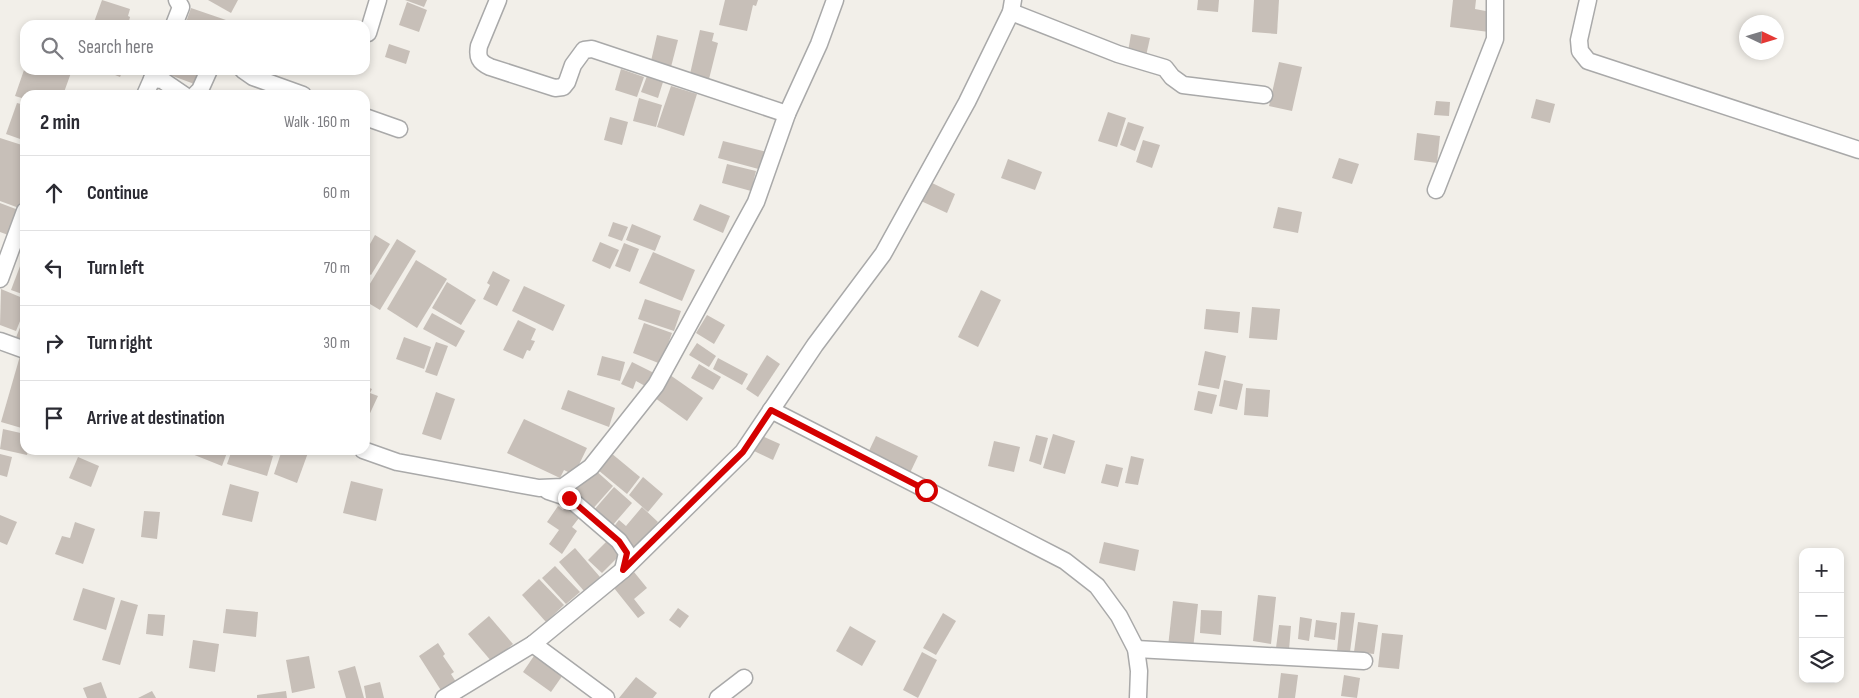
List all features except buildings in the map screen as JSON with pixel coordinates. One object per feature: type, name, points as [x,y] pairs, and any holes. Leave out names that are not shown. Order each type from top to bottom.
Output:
[{"type":"street","points":[[176,20],[181,8],[177,0]]},
{"type":"street","points":[[370,26],[378,0]]},
{"type":"street","points":[[498,0],[479,46],[478,57],[482,64],[555,88],[563,87],[567,82],[573,65],[584,50],[592,49],[786,114]]},
{"type":"street","points":[[539,488],[563,487],[591,467],[656,385],[756,202],[786,114],[819,44],[835,0]]},
{"type":"street","points":[[1436,190],[1495,39],[1495,0]]},
{"type":"street","points":[[1588,0],[1579,40],[1580,51],[1588,61],[1859,150]]},
{"type":"street","points":[[444,698],[533,644],[623,570],[743,452],[814,345],[883,254],[967,102],[1012,6],[1118,54],[1165,68],[1182,85],[1264,95]]},
{"type":"street","points":[[148,90],[154,75],[177,90]]},
{"type":"street","points":[[200,90],[207,75]]},
{"type":"street","points":[[250,75],[290,90]]},
{"type":"street","points":[[370,119],[399,129]]},
{"type":"street","points":[[0,279],[20,225]]},
{"type":"street","points":[[0,341],[20,348]]},
{"type":"street","points":[[771,410],[1065,562],[1097,586],[1119,616],[1136,649],[1139,672],[1138,698]]},
{"type":"street","points":[[370,452],[398,462],[539,488],[569,498],[619,541],[627,553],[623,570]]},
{"type":"street","points":[[533,644],[606,698]]},
{"type":"street","points":[[1136,649],[1364,662]]},
{"type":"street","points":[[718,698],[744,678]]},
{"type":"route","points":[[569,498],[619,541],[627,553],[623,570],[743,452],[771,410],[926,490]]}]
